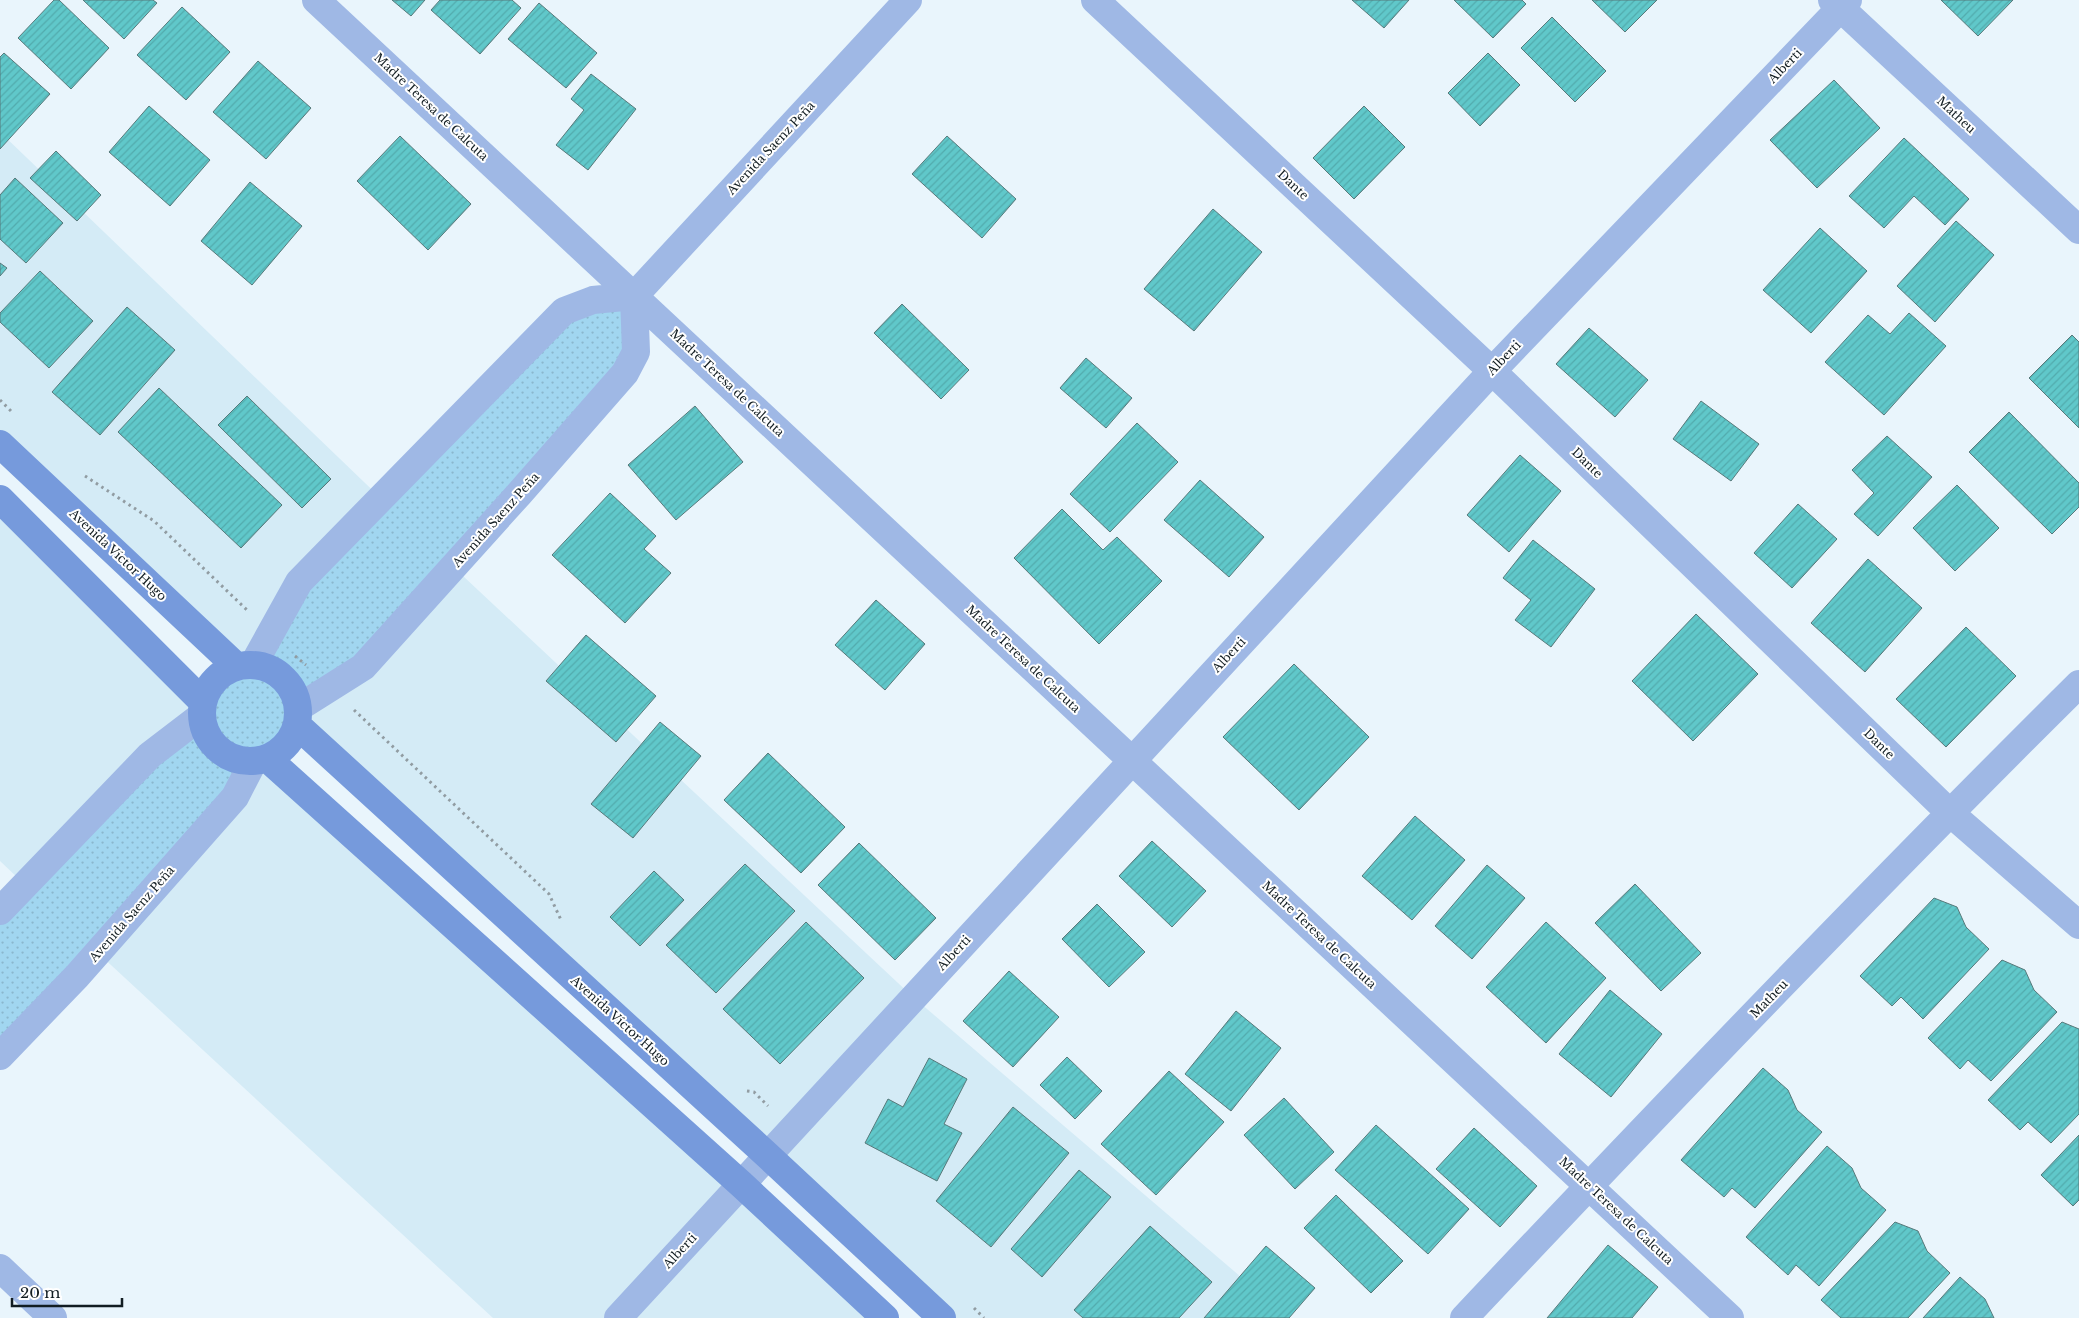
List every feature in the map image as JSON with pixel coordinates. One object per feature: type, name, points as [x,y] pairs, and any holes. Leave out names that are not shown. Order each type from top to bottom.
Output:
[{"type":"main road","name":"Avenida Víctor Hugo","points":[[0,444],[245,665],[270,669],[284,678],[293,692],[298,717],[942,1318]]},
{"type":"main road","points":[[0,499],[202,708]]},
{"type":"main road","points":[[245,665],[221,674],[209,686],[202,708],[204,732],[212,744],[224,754],[238,761],[261,761],[282,751],[291,740],[298,717]]},
{"type":"main road","points":[[261,761],[741,1184],[885,1318]]},
{"type":"street","name":"Madre Teresa de Calcuta","points":[[316,0],[1730,1318]]},
{"type":"street","name":"Avenida Saenz Peña","points":[[298,717],[330,688],[367,663],[625,373],[636,352],[634,296],[908,0]]},
{"type":"street","name":"Dante","points":[[1095,0],[1492,371],[1949,812],[2079,926]]},
{"type":"street","name":"Alberti","points":[[618,1318],[1492,371],[1840,3]]},
{"type":"street","name":"Matheu","points":[[1840,3],[2079,230]]},
{"type":"street","points":[[245,665],[270,632],[299,582],[564,310],[593,300],[634,296]]},
{"type":"street","name":"Matheu","points":[[1464,1318],[1949,812],[2079,684]]},
{"type":"street","points":[[0,911],[150,755],[202,708]]},
{"type":"street","name":"Avenida Saenz Peña","points":[[0,1056],[78,976],[235,797],[261,761]]},
{"type":"street","points":[[0,1268],[53,1318]]},
{"type":"path","points":[[0,400],[14,414]]},
{"type":"path","points":[[77,471],[154,522],[549,894],[564,926]]},
{"type":"path","points":[[745,1090],[754,1092],[792,1129]]},
{"type":"path","points":[[970,1304],[984,1318]]},
{"type":"shaded area","points":[[0,132],[416,532],[913,997],[1289,1318],[942,1318],[0,441]]},
{"type":"shaded area","points":[[634,296],[636,352],[297,725],[282,751],[268,759],[0,1056],[0,916],[236,666],[564,311]]},
{"type":"shaded area","points":[[0,501],[881,1318],[493,1318],[59,917],[0,861]]},
{"type":"building","points":[[54,0],[59,0],[109,48],[71,89],[18,38]]},
{"type":"building","points":[[83,0],[153,0],[157,3],[124,39]]},
{"type":"building","points":[[392,0],[425,0],[411,16]]},
{"type":"building","points":[[440,0],[512,0],[521,8],[480,54],[431,10]]},
{"type":"building","points":[[1352,0],[1409,0],[1384,28]]},
{"type":"building","points":[[1454,0],[1522,0],[1526,4],[1493,38]]},
{"type":"building","points":[[1592,0],[1657,0],[1625,32]]},
{"type":"building","points":[[1941,0],[2013,0],[1978,36]]},
{"type":"building","points":[[539,3],[597,53],[566,88],[508,39]]},
{"type":"building","points":[[182,7],[230,52],[186,100],[137,55]]},
{"type":"building","points":[[1552,17],[1606,71],[1575,102],[1521,48]]},
{"type":"building","points":[[4,53],[50,94],[0,149],[0,57]]},
{"type":"building","points":[[1488,53],[1520,85],[1480,126],[1448,93]]},
{"type":"building","points":[[258,61],[311,108],[266,159],[213,112]]},
{"type":"building","points":[[591,74],[636,109],[588,170],[556,145],[584,110],[571,99]]},
{"type":"building","points":[[1834,80],[1880,128],[1817,188],[1770,140]]},
{"type":"building","points":[[149,106],[210,160],[170,206],[109,152]]},
{"type":"building","points":[[1364,106],[1405,147],[1354,199],[1313,158]]},
{"type":"building","points":[[400,136],[471,204],[428,250],[357,181]]},
{"type":"building","points":[[947,136],[1016,199],[982,238],[912,174]]},
{"type":"building","points":[[1904,138],[1969,199],[1945,225],[1914,196],[1884,228],[1849,196]]},
{"type":"building","points":[[56,151],[101,195],[77,221],[30,178]]},
{"type":"building","points":[[15,178],[63,223],[26,263],[0,239],[0,195]]},
{"type":"building","points":[[250,182],[302,226],[252,285],[201,241]]},
{"type":"building","points":[[1213,209],[1262,252],[1194,331],[1144,289]]},
{"type":"building","points":[[1956,221],[1994,255],[1935,322],[1897,286]]},
{"type":"building","points":[[1820,228],[1867,271],[1811,333],[1763,290]]},
{"type":"building","points":[[0,263],[7,268],[0,276]]},
{"type":"building","points":[[40,271],[93,321],[49,368],[0,322],[0,313]]},
{"type":"building","points":[[902,304],[969,370],[941,399],[874,333]]},
{"type":"building","points":[[127,307],[175,350],[100,435],[52,392]]},
{"type":"building","points":[[1909,313],[1946,346],[1884,415],[1825,362],[1868,315],[1890,334]]},
{"type":"building","points":[[1589,328],[1648,380],[1615,417],[1556,364]]},
{"type":"building","points":[[2072,335],[2079,342],[2079,428],[2029,378]]},
{"type":"building","points":[[1086,358],[1132,398],[1106,428],[1060,388]]},
{"type":"building","points":[[159,388],[282,505],[241,548],[118,432]]},
{"type":"building","points":[[247,396],[331,479],[302,508],[218,425]]},
{"type":"building","points":[[1701,401],[1759,444],[1731,481],[1673,439]]},
{"type":"building","points":[[695,406],[743,462],[676,520],[628,465]]},
{"type":"building","points":[[2009,412],[2079,483],[2079,507],[2052,534],[1969,452]]},
{"type":"building","points":[[1137,423],[1178,462],[1110,532],[1070,494]]},
{"type":"building","points":[[1887,436],[1932,477],[1878,536],[1854,514],[1874,493],[1852,470]]},
{"type":"building","points":[[1520,455],[1561,491],[1509,552],[1467,515]]},
{"type":"building","points":[[1200,480],[1264,537],[1229,577],[1164,520]]},
{"type":"building","points":[[1957,485],[1999,528],[1955,571],[1913,528]]},
{"type":"building","points":[[610,493],[656,536],[644,549],[671,573],[625,623],[552,555]]},
{"type":"building","points":[[1798,504],[1837,539],[1792,588],[1754,553]]},
{"type":"building","points":[[1062,509],[1103,550],[1117,537],[1162,581],[1099,644],[1014,558]]},
{"type":"building","points":[[1533,540],[1595,589],[1551,647],[1515,620],[1531,600],[1503,578]]},
{"type":"building","points":[[1868,559],[1922,608],[1865,672],[1811,623]]},
{"type":"building","points":[[876,600],[925,644],[885,690],[835,645]]},
{"type":"building","points":[[1696,614],[1758,674],[1693,741],[1632,681]]},
{"type":"building","points":[[1966,627],[2016,676],[1946,747],[1896,699]]},
{"type":"building","points":[[586,635],[656,696],[616,742],[546,681]]},
{"type":"building","points":[[1294,664],[1369,737],[1299,810],[1223,737]]},
{"type":"building","points":[[660,722],[701,756],[633,838],[591,804]]},
{"type":"building","points":[[768,753],[845,827],[801,873],[724,800]]},
{"type":"building","points":[[1415,816],[1465,860],[1412,920],[1362,876]]},
{"type":"building","points":[[1152,841],[1206,891],[1172,927],[1119,876]]},
{"type":"building","points":[[859,843],[936,918],[895,960],[818,885]]},
{"type":"building","points":[[745,864],[795,911],[716,993],[666,945]]},
{"type":"building","points":[[1487,865],[1525,898],[1472,959],[1435,926]]},
{"type":"building","points":[[654,871],[684,900],[640,946],[610,917]]},
{"type":"building","points":[[1635,884],[1701,953],[1661,991],[1595,923]]},
{"type":"building","points":[[1934,898],[1957,907],[1966,927],[1989,949],[1923,1019],[1901,997],[1892,1006],[1860,976]]},
{"type":"building","points":[[1097,904],[1145,952],[1109,987],[1062,939]]},
{"type":"building","points":[[806,922],[864,978],[780,1064],[723,1009]]},
{"type":"building","points":[[1546,922],[1606,978],[1546,1043],[1486,987]]},
{"type":"building","points":[[2002,960],[2025,970],[2034,990],[2057,1012],[1991,1081],[1968,1060],[1960,1069],[1928,1038]]},
{"type":"building","points":[[1009,971],[1059,1017],[1013,1067],[963,1021]]},
{"type":"building","points":[[1610,990],[1662,1034],[1611,1097],[1559,1054]]},
{"type":"building","points":[[1236,1011],[1281,1048],[1231,1111],[1185,1074]]},
{"type":"building","points":[[2062,1022],[2079,1029],[2079,1114],[2051,1143],[2028,1122],[2020,1130],[1988,1100]]},
{"type":"building","points":[[1067,1057],[1102,1091],[1075,1119],[1040,1085]]},
{"type":"building","points":[[929,1058],[967,1079],[944,1124],[962,1133],[937,1181],[865,1143],[888,1099],[903,1107]]},
{"type":"building","points":[[1763,1068],[1788,1090],[1797,1110],[1822,1132],[1755,1208],[1732,1188],[1724,1197],[1681,1160]]},
{"type":"building","points":[[1169,1071],[1224,1122],[1156,1195],[1101,1144]]},
{"type":"building","points":[[1284,1098],[1334,1152],[1295,1189],[1244,1135]]},
{"type":"building","points":[[1013,1107],[1069,1153],[991,1247],[936,1201]]},
{"type":"building","points":[[1376,1125],[1469,1209],[1428,1254],[1335,1170]]},
{"type":"building","points":[[1474,1128],[1537,1186],[1500,1227],[1436,1169]]},
{"type":"building","points":[[2079,1135],[2079,1200],[2073,1206],[2041,1175]]},
{"type":"building","points":[[1827,1146],[1852,1168],[1861,1188],[1886,1210],[1819,1286],[1796,1265],[1788,1275],[1746,1237]]},
{"type":"building","points":[[1079,1170],[1111,1197],[1042,1277],[1011,1249]]},
{"type":"building","points":[[1336,1195],[1403,1261],[1371,1293],[1304,1228]]},
{"type":"building","points":[[1895,1222],[1918,1231],[1927,1251],[1950,1273],[1908,1318],[1841,1318],[1821,1300]]},
{"type":"building","points":[[1150,1226],[1212,1282],[1179,1318],[1083,1318],[1074,1310]]},
{"type":"building","points":[[1608,1245],[1658,1287],[1632,1318],[1547,1318]]},
{"type":"building","points":[[1266,1246],[1315,1288],[1289,1318],[1204,1318]]},
{"type":"building","points":[[1960,1277],[1985,1299],[1994,1318],[1923,1318]]}]
